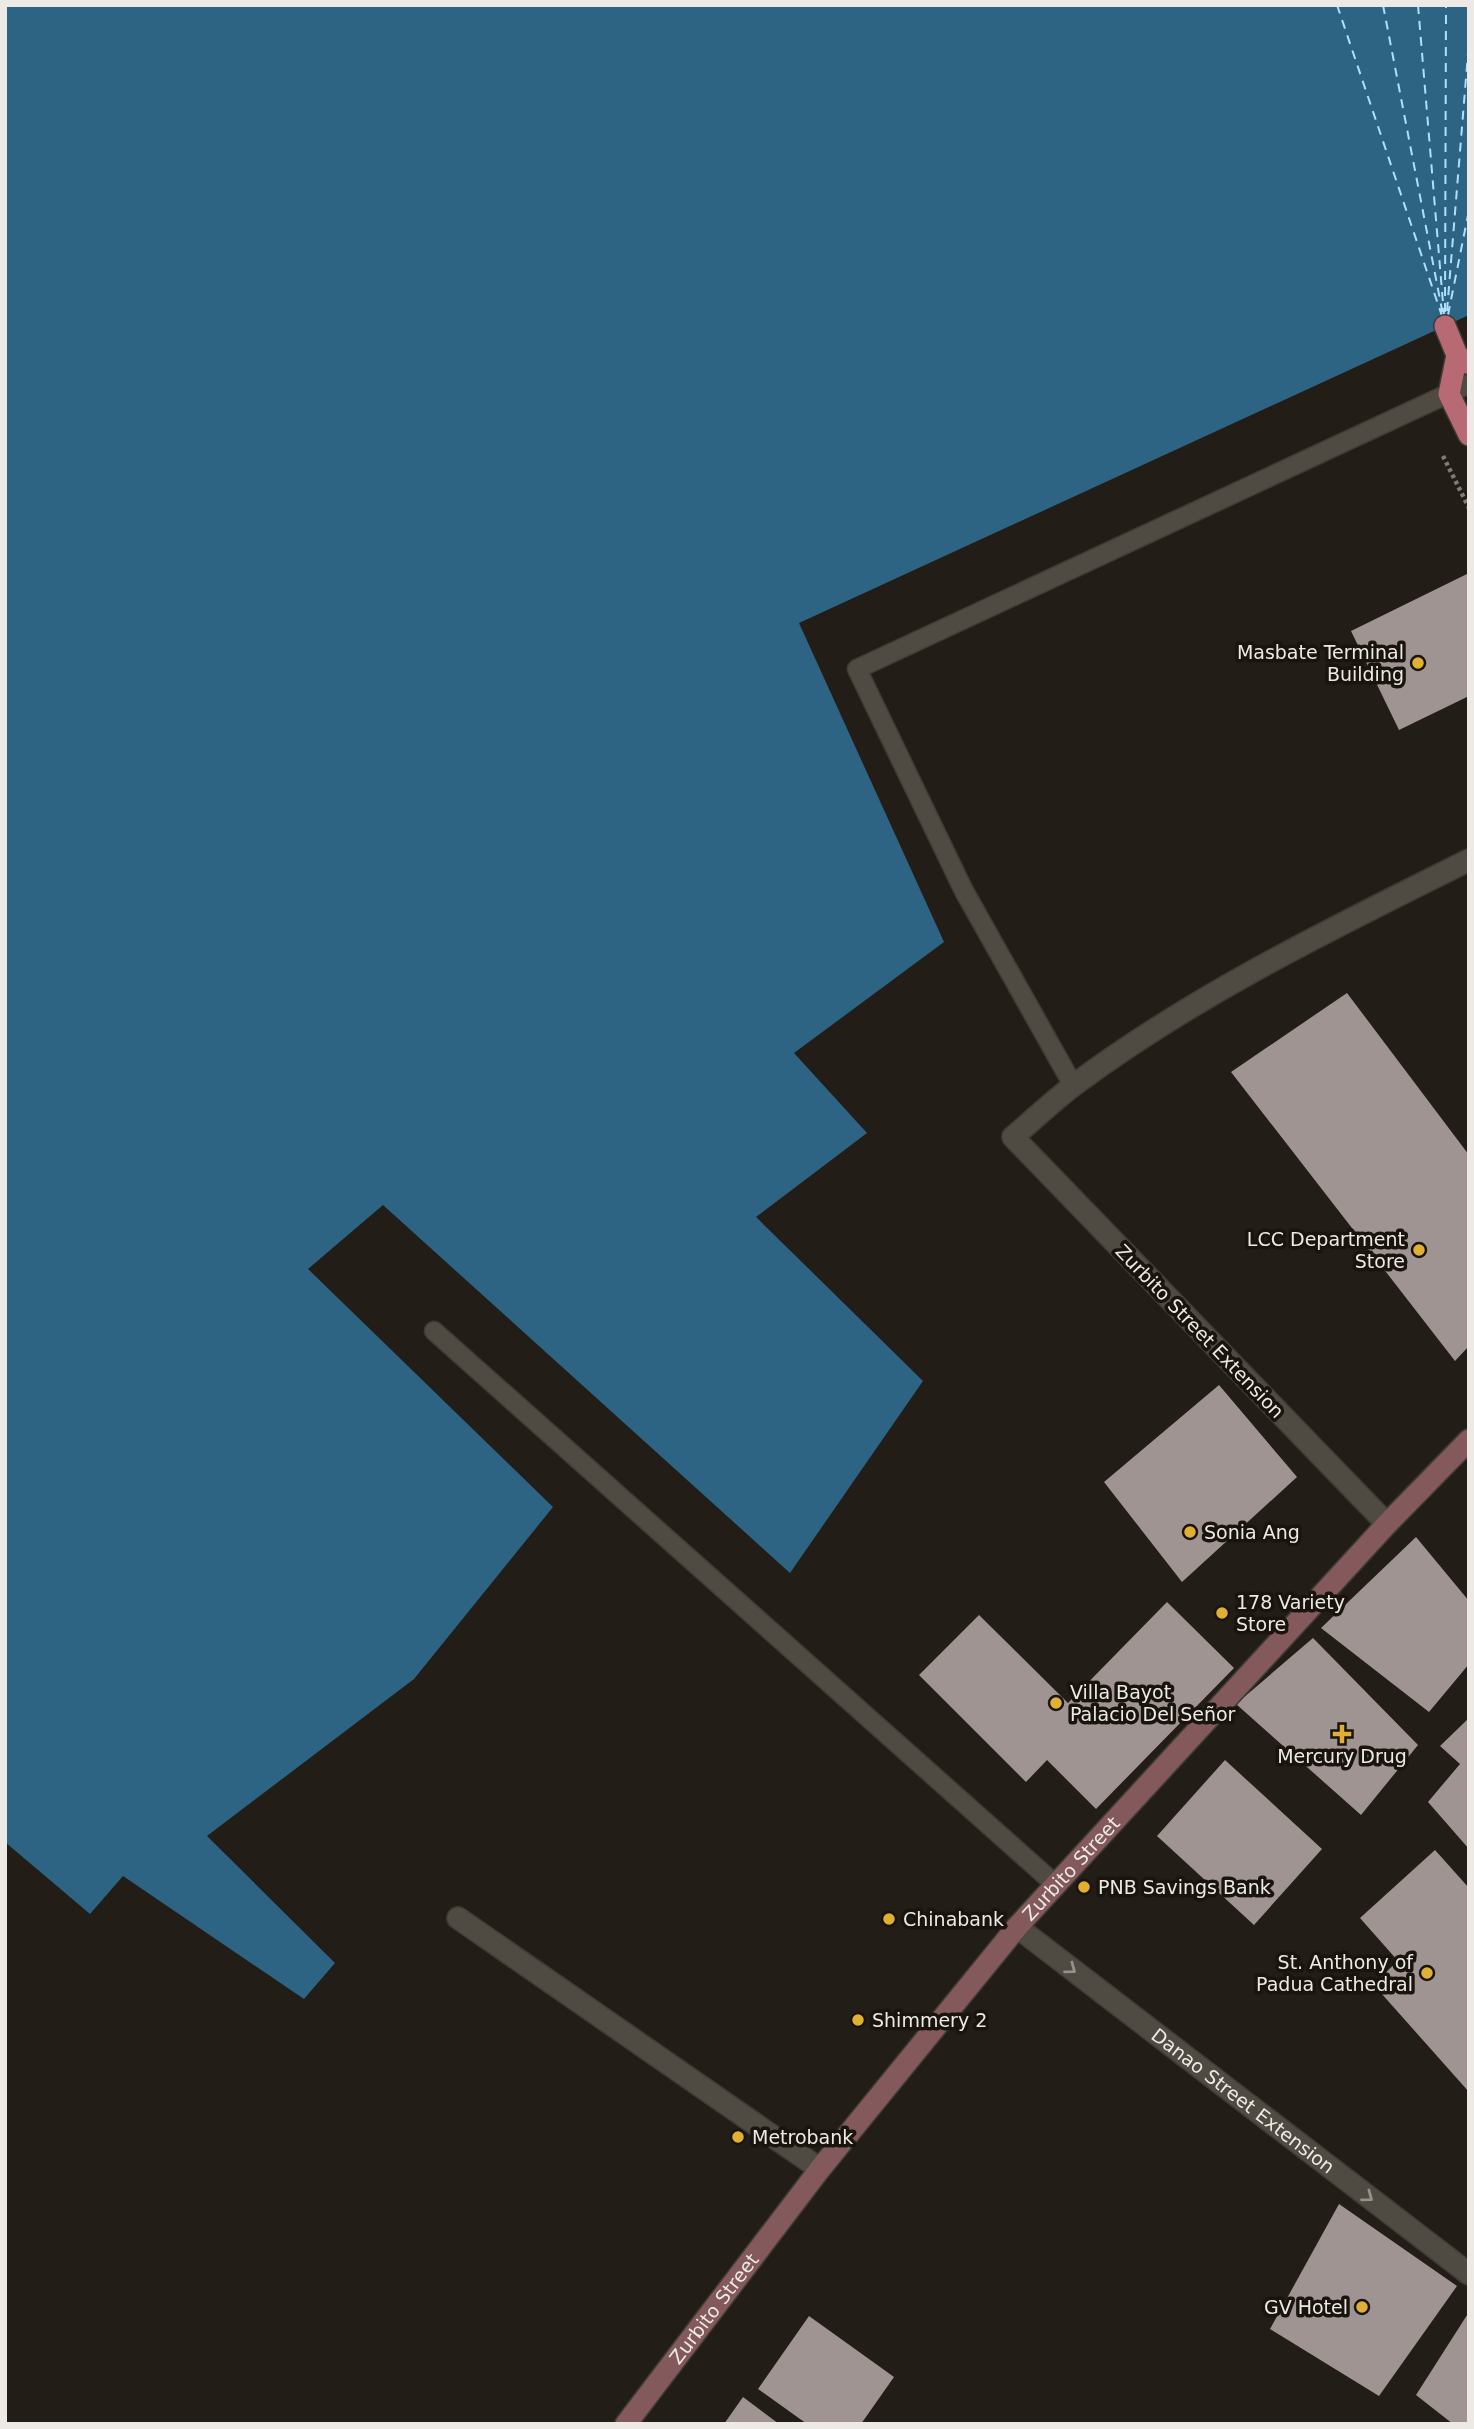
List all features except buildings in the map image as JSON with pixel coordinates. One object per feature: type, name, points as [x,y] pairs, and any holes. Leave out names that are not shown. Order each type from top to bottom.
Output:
[{"type":"main road","points":[[1445,327],[1463,360],[1449,394],[1469,435]]},
{"type":"street","points":[[1073,1085],[1228,984],[1328,930],[1469,860]]},
{"type":"street","name":"Zurbito Street Extension","points":[[1073,1085],[1013,1137],[1387,1524]]},
{"type":"street","name":"Zurbito Street","points":[[626,2424],[820,2169],[1017,1927],[1387,1524],[1469,1440]]},
{"type":"street","points":[[458,1917],[820,2169]]},
{"type":"street","name":"Danao Street Extension","points":[[1017,1927],[1469,2274]]},
{"type":"lane","points":[[1073,1085],[964,891],[857,669],[1469,384]]},
{"type":"lane","points":[[434,1331],[1056,1885]]},
{"type":"water","points":[[5,5],[1469,5],[1469,315],[799,623],[944,942],[794,1053],[867,1133],[756,1217],[923,1381],[790,1573],[383,1205],[308,1269],[553,1507],[414,1679],[207,1836],[335,1963],[304,1999],[123,1876],[90,1914],[5,1842]]},
{"type":"ferry route","points":[[1337,5],[1442,316]]},
{"type":"ferry route","points":[[1383,5],[1443,315]]},
{"type":"ferry route","points":[[1418,5],[1444,315]]},
{"type":"ferry route","points":[[1445,312],[1446,5]]},
{"type":"ferry route","points":[[1447,311],[1469,41]]},
{"type":"ferry route","points":[[1448,315],[1469,210]]},
{"type":"place","name":"Masbate Terminal Building","points":[[1418,663]]},
{"type":"place","name":"LCC Department Store","points":[[1419,1250]]},
{"type":"place","name":"Sonia Ang","points":[[1190,1532]]},
{"type":"place","name":"178 Variety Store","points":[[1222,1613]]},
{"type":"place","name":"Villa Bayot Palacio Del Señor","points":[[1056,1703]]},
{"type":"place","name":"Mercury Drug","points":[[1342,1734]]},
{"type":"place","name":"PNB Savings Bank","points":[[1084,1887]]},
{"type":"place","name":"Chinabank","points":[[889,1919]]},
{"type":"place","name":"St. Anthony of Padua Cathedral","points":[[1427,1973]]},
{"type":"place","name":"Shimmery 2","points":[[858,2020]]},
{"type":"place","name":"Metrobank","points":[[738,2137]]},
{"type":"place","name":"GV Hotel","points":[[1362,2307]]}]
